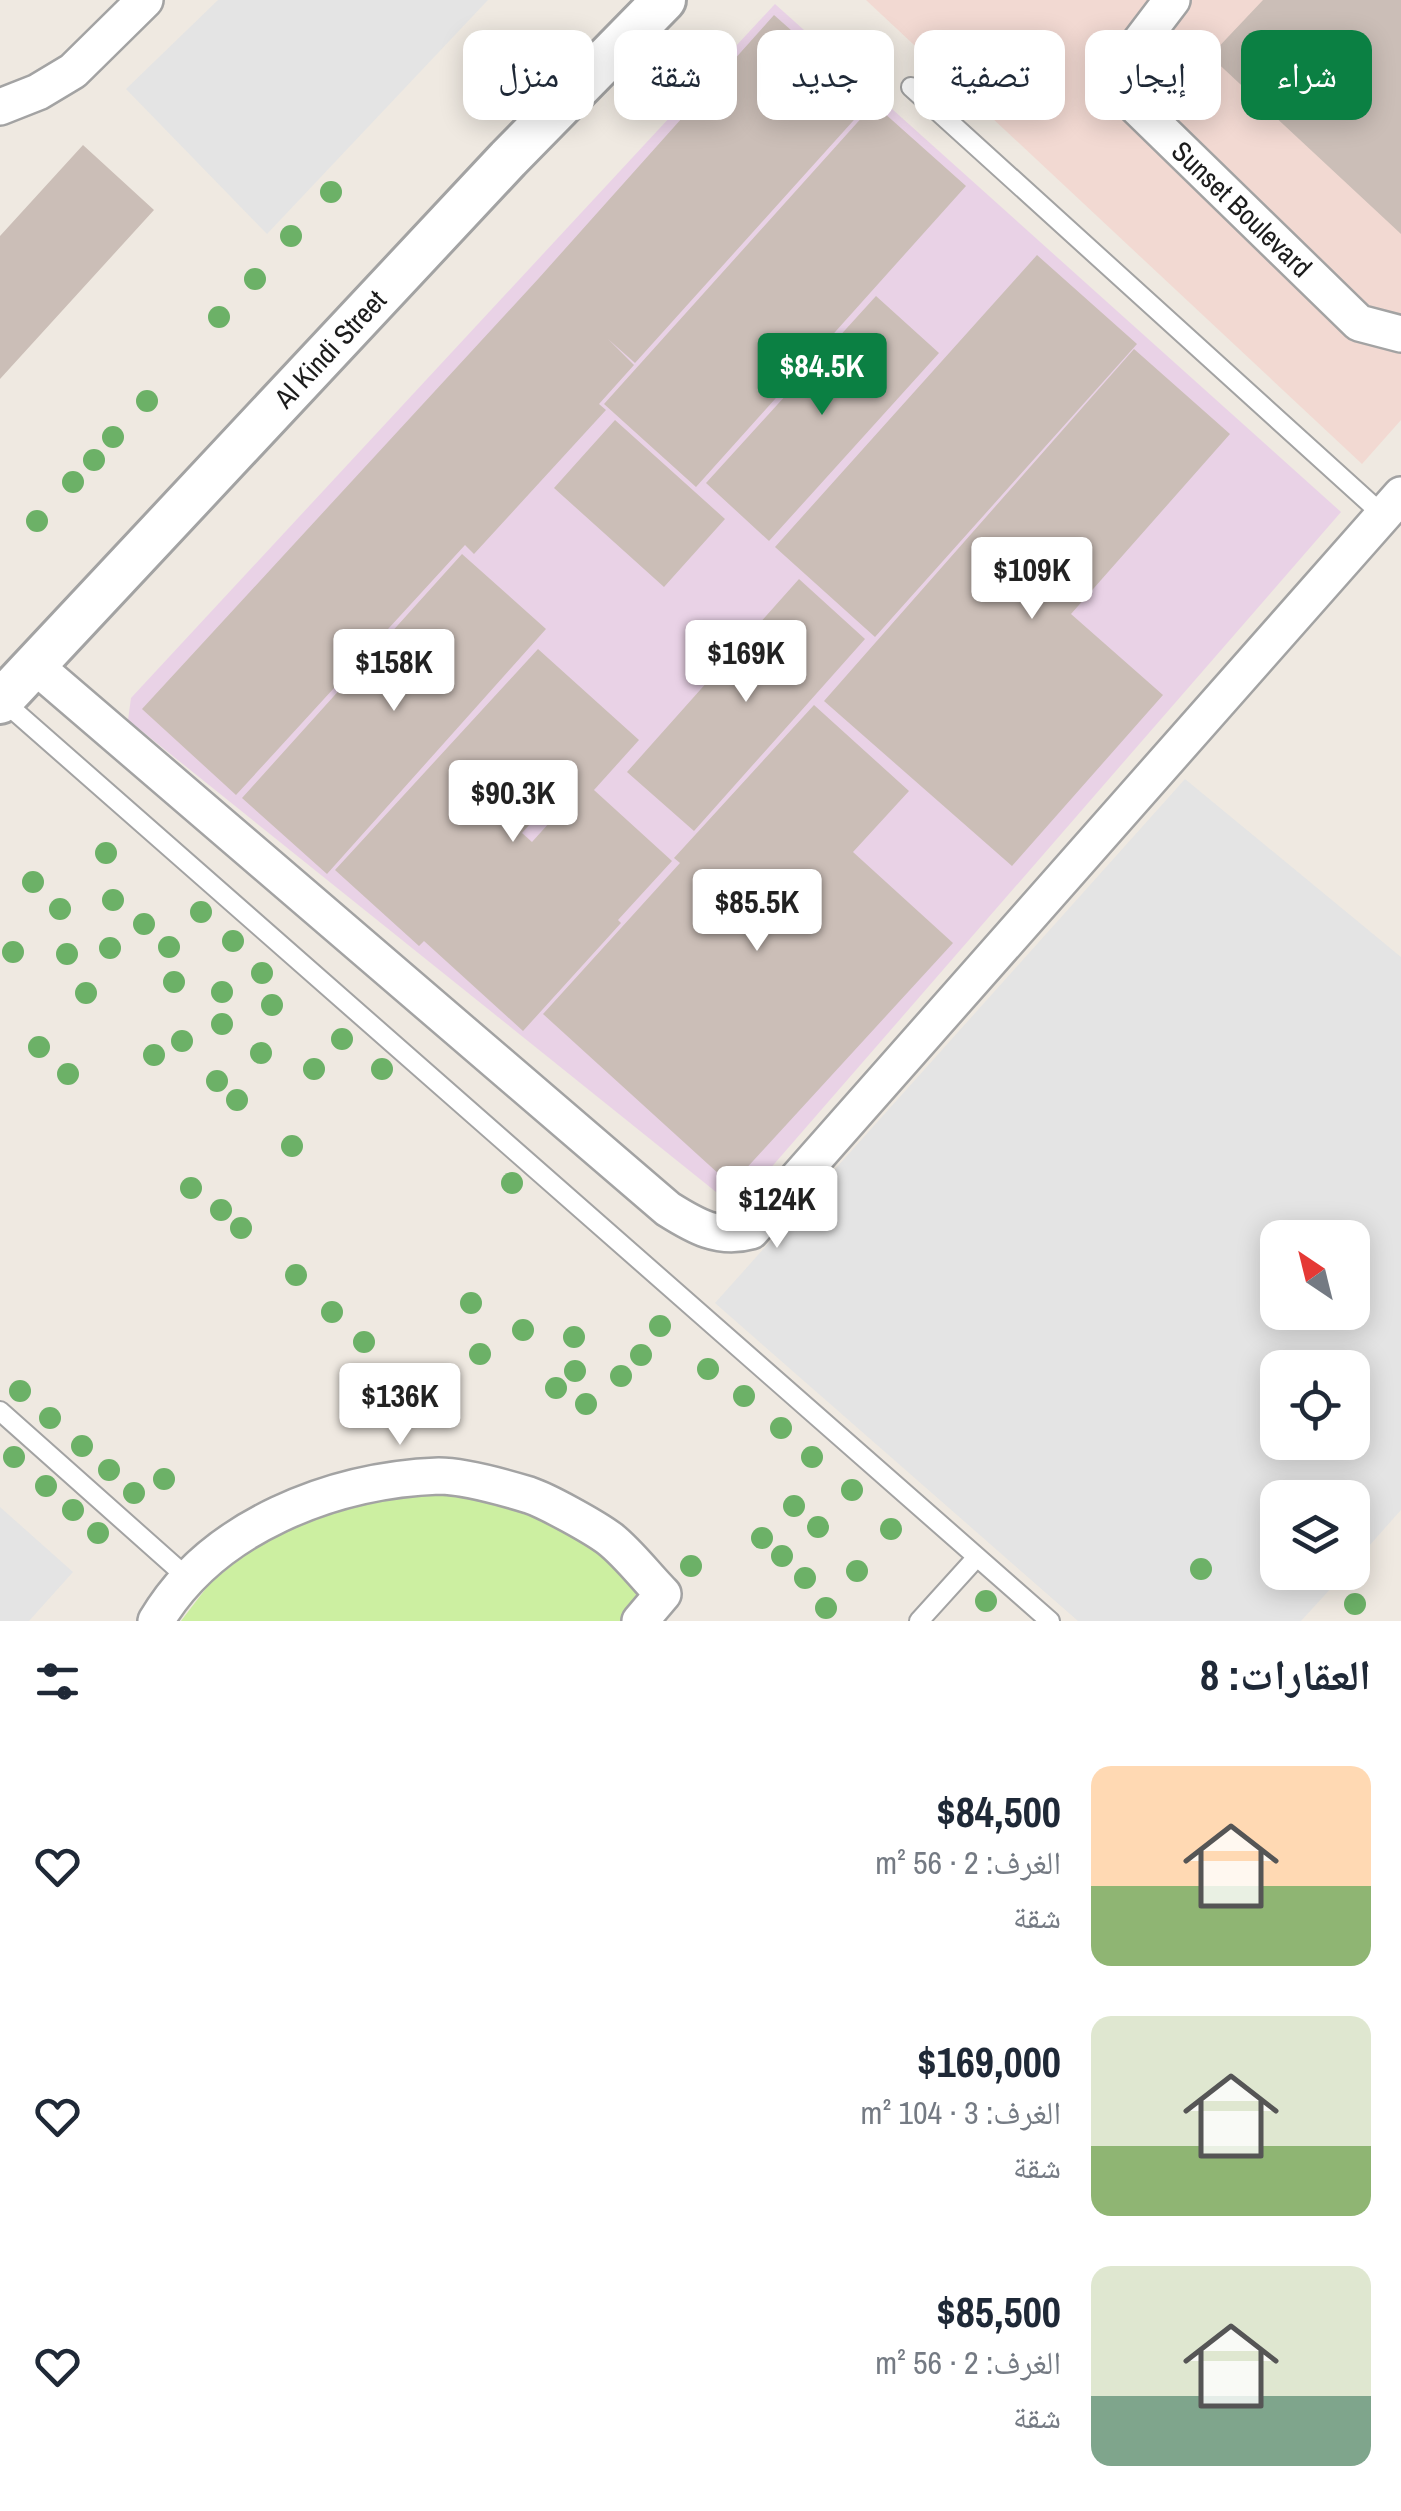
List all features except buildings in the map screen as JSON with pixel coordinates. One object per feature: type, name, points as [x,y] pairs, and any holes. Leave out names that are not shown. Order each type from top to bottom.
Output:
[{"type":"street","points":[[0,106],[38,92],[73,70],[145,0]]},
{"type":"street","name":"Al Kindi Street","points":[[1,701],[508,159],[664,0]]},
{"type":"street","name":"Sunset Boulevard","points":[[1172,0],[1137,46],[1134,104],[1359,322],[1401,334]]},
{"type":"street","points":[[33,664],[668,1209],[692,1224],[732,1236],[751,1231],[1392,505]]},
{"type":"street","points":[[156,1621],[213,1556],[274,1514],[358,1486],[442,1476],[532,1496],[610,1539],[663,1594],[640,1621]]},
{"type":"lane","points":[[910,87],[1392,505]]},
{"type":"lane","points":[[1,701],[1050,1621]]},
{"type":"lane","points":[[0,1411],[190,1580]]},
{"type":"lane","points":[[919,1621],[976,1557]]},
{"type":"shaded area","points":[[218,0],[488,0],[267,234],[126,89]]},
{"type":"shaded area","points":[[866,0],[1401,0],[1401,420],[1362,464],[994,120],[1065,120],[1065,30],[914,30],[914,45]]},
{"type":"shaded area","points":[[775,4],[804,30],[757,30],[757,120],[894,120],[894,111],[1341,512],[736,1208],[128,720],[131,698],[667,120],[737,120],[737,45]]},
{"type":"shaded area","points":[[1185,779],[1401,957],[1401,1510],[1370,1545],[1370,1480],[1260,1480],[1260,1590],[1329,1590],[1301,1621],[1078,1621],[715,1303]]},
{"type":"shaded area","points":[[0,1507],[73,1572],[29,1621],[0,1621]]},
{"type":"green space","points":[[419,1485],[497,1495],[567,1526],[609,1557],[647,1598],[626,1621],[181,1621],[210,1583],[271,1534],[342,1500]]}]
